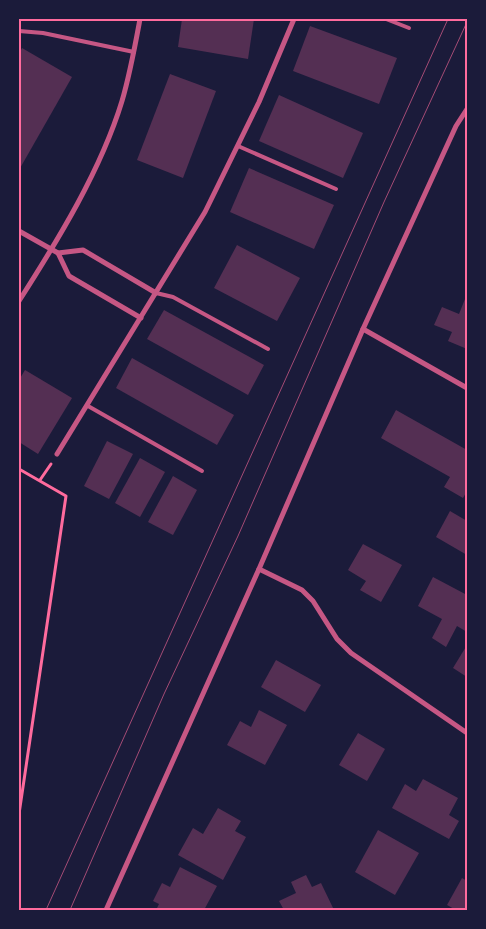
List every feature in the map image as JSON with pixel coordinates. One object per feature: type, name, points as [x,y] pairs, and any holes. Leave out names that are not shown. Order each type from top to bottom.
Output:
[{"type":"street","points":[[19,301],[52,249],[103,151],[121,102],[134,52],[140,19]]},
{"type":"street","points":[[57,454],[205,212],[259,102],[294,19]]},
{"type":"street","points":[[106,910],[259,569],[363,329],[456,126],[467,109]]},
{"type":"street","points":[[19,230],[58,253],[69,276],[141,318]]},
{"type":"street","points":[[58,253],[83,250],[156,293]]},
{"type":"street","points":[[363,329],[467,388]]},
{"type":"street","points":[[259,569],[287,581],[302,590],[313,601],[337,639],[352,653],[467,733]]},
{"type":"lane","points":[[386,19],[409,28]]},
{"type":"lane","points":[[19,31],[43,33],[134,52]]},
{"type":"lane","points":[[238,146],[336,189]]},
{"type":"lane","points":[[156,293],[173,297],[268,350]]},
{"type":"lane","points":[[88,406],[202,471]]},
{"type":"path","points":[[19,469],[66,496],[19,814]]},
{"type":"building","points":[[182,19],[254,19],[248,59],[178,47]]},
{"type":"building","points":[[310,26],[397,58],[379,104],[293,71]]},
{"type":"building","points":[[22,48],[72,77],[19,170],[19,54]]},
{"type":"building","points":[[170,74],[216,91],[183,178],[137,160]]},
{"type":"building","points":[[279,95],[363,133],[343,178],[259,141]]},
{"type":"building","points":[[249,168],[334,205],[314,249],[230,212]]},
{"type":"building","points":[[237,245],[300,278],[277,321],[214,288]]},
{"type":"building","points":[[467,294],[467,349],[448,341],[452,332],[434,325],[442,307],[459,314]]},
{"type":"building","points":[[164,310],[264,365],[248,395],[147,339]]},
{"type":"building","points":[[132,358],[234,415],[217,445],[116,388]]},
{"type":"building","points":[[25,370],[72,398],[38,454],[19,442],[19,380]]},
{"type":"building","points":[[396,410],[467,450],[467,491],[463,498],[444,487],[450,477],[381,438]]},
{"type":"building","points":[[107,441],[133,454],[109,499],[84,486]]},
{"type":"building","points":[[140,458],[165,472],[140,517],[115,503]]},
{"type":"building","points":[[173,476],[197,490],[173,535],[148,522]]},
{"type":"building","points":[[450,511],[467,521],[467,555],[436,537]]},
{"type":"building","points":[[363,544],[402,565],[381,602],[360,590],[366,581],[348,570]]},
{"type":"building","points":[[433,577],[467,595],[467,632],[457,626],[446,647],[432,638],[442,619],[418,606]]},
{"type":"building","points":[[467,645],[467,677],[453,668]]},
{"type":"building","points":[[276,660],[321,685],[305,712],[261,687]]},
{"type":"building","points":[[259,710],[287,725],[265,765],[227,745],[240,721],[251,727]]},
{"type":"building","points":[[358,733],[385,749],[367,781],[339,765]]},
{"type":"building","points":[[423,779],[458,798],[449,815],[459,821],[449,839],[392,808],[405,784],[416,791]]},
{"type":"building","points":[[218,808],[241,821],[235,831],[246,837],[223,880],[178,855],[193,828],[203,834]]},
{"type":"building","points":[[378,830],[419,853],[395,895],[355,872]]},
{"type":"building","points":[[180,867],[217,886],[204,910],[156,910],[159,904],[153,901],[162,883],[170,887]]},
{"type":"building","points":[[306,875],[312,887],[321,883],[334,910],[284,910],[279,901],[296,893],[291,882]]},
{"type":"building","points":[[462,878],[467,881],[467,910],[456,910],[447,905]]},
{"type":"tram line","points":[[46,910],[448,19]]},
{"type":"tram line","points":[[70,910],[164,694],[238,536],[384,202],[467,22]]}]
